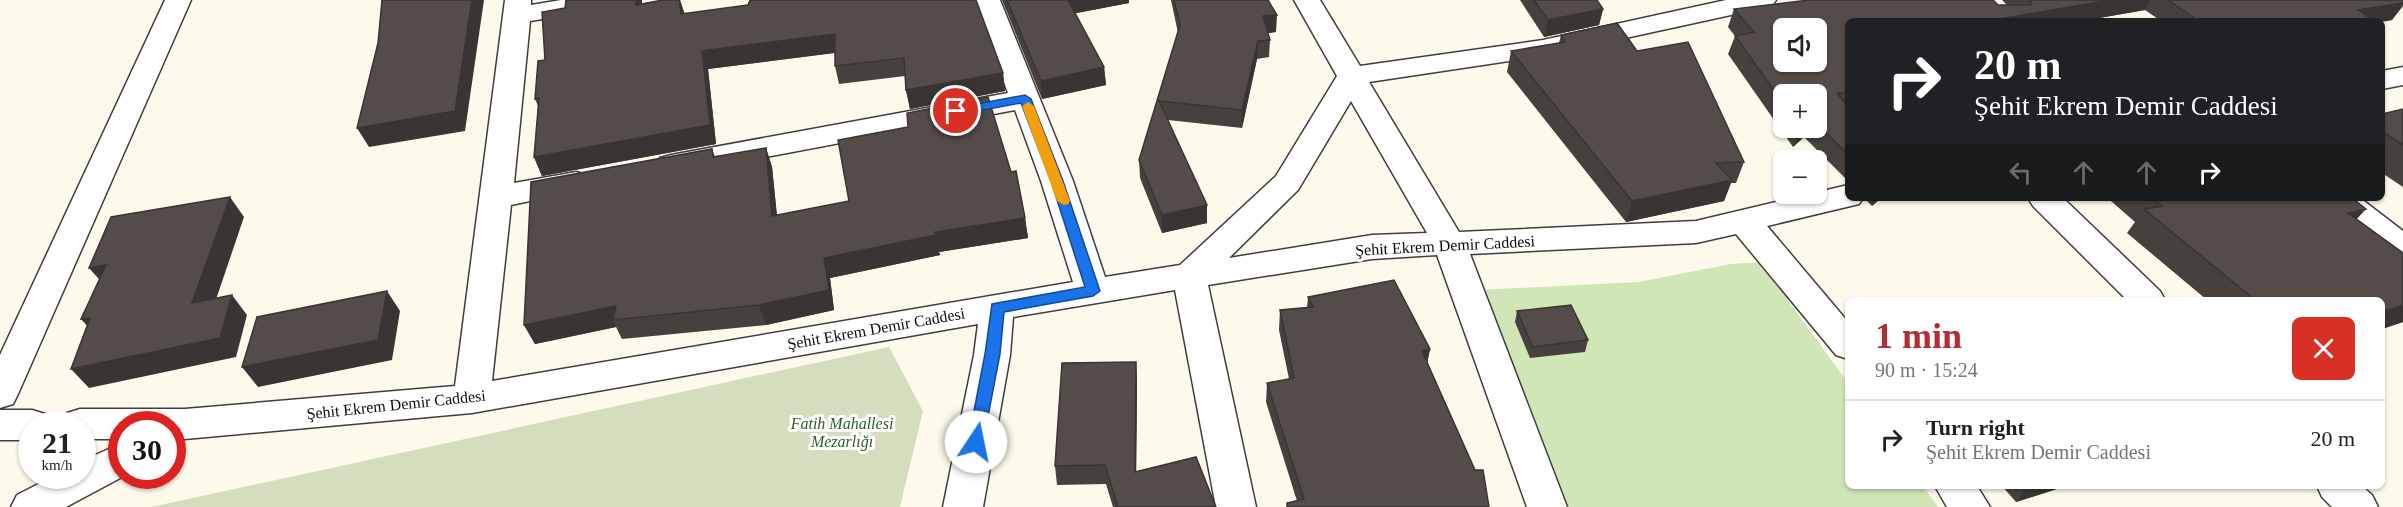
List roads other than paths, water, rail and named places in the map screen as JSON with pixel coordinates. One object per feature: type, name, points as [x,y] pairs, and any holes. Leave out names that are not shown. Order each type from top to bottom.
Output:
[{"type":"street","points":[[0,394],[178,0]]},
{"type":"street","points":[[472,399],[484,285],[498,197],[518,8],[610,0]]},
{"type":"street","points":[[987,0],[1057,181],[1093,291]]},
{"type":"street","points":[[1307,0],[1449,243],[1547,507]]},
{"type":"street","points":[[1352,76],[1543,48],[1688,7],[1763,0]]},
{"type":"street","points":[[1236,507],[1189,276],[1287,183],[1352,76]]},
{"type":"street","points":[[2385,79],[2403,76]]},
{"type":"street","points":[[638,171],[1025,99]]},
{"type":"street","points":[[498,197],[603,177]]},
{"type":"street","name":"Şehit Ekrem Demir Caddesi","points":[[186,427],[472,399],[1093,291],[1372,247],[1696,232],[1845,197]]},
{"type":"street","points":[[2047,201],[2145,297]]},
{"type":"street","points":[[2342,201],[2403,248]]},
{"type":"street","points":[[1744,221],[1845,342]]},
{"type":"street","points":[[963,507],[992,354],[997,308]]},
{"type":"street","points":[[0,425],[18,425]]},
{"type":"street","points":[[31,507],[108,466]]},
{"type":"street","points":[[1956,489],[1970,507]]},
{"type":"street","points":[[2339,489],[2358,507]]},
{"type":"park label","name":"Fatih Mahallesi Mezarlığı","points":[[842,432]]}]
